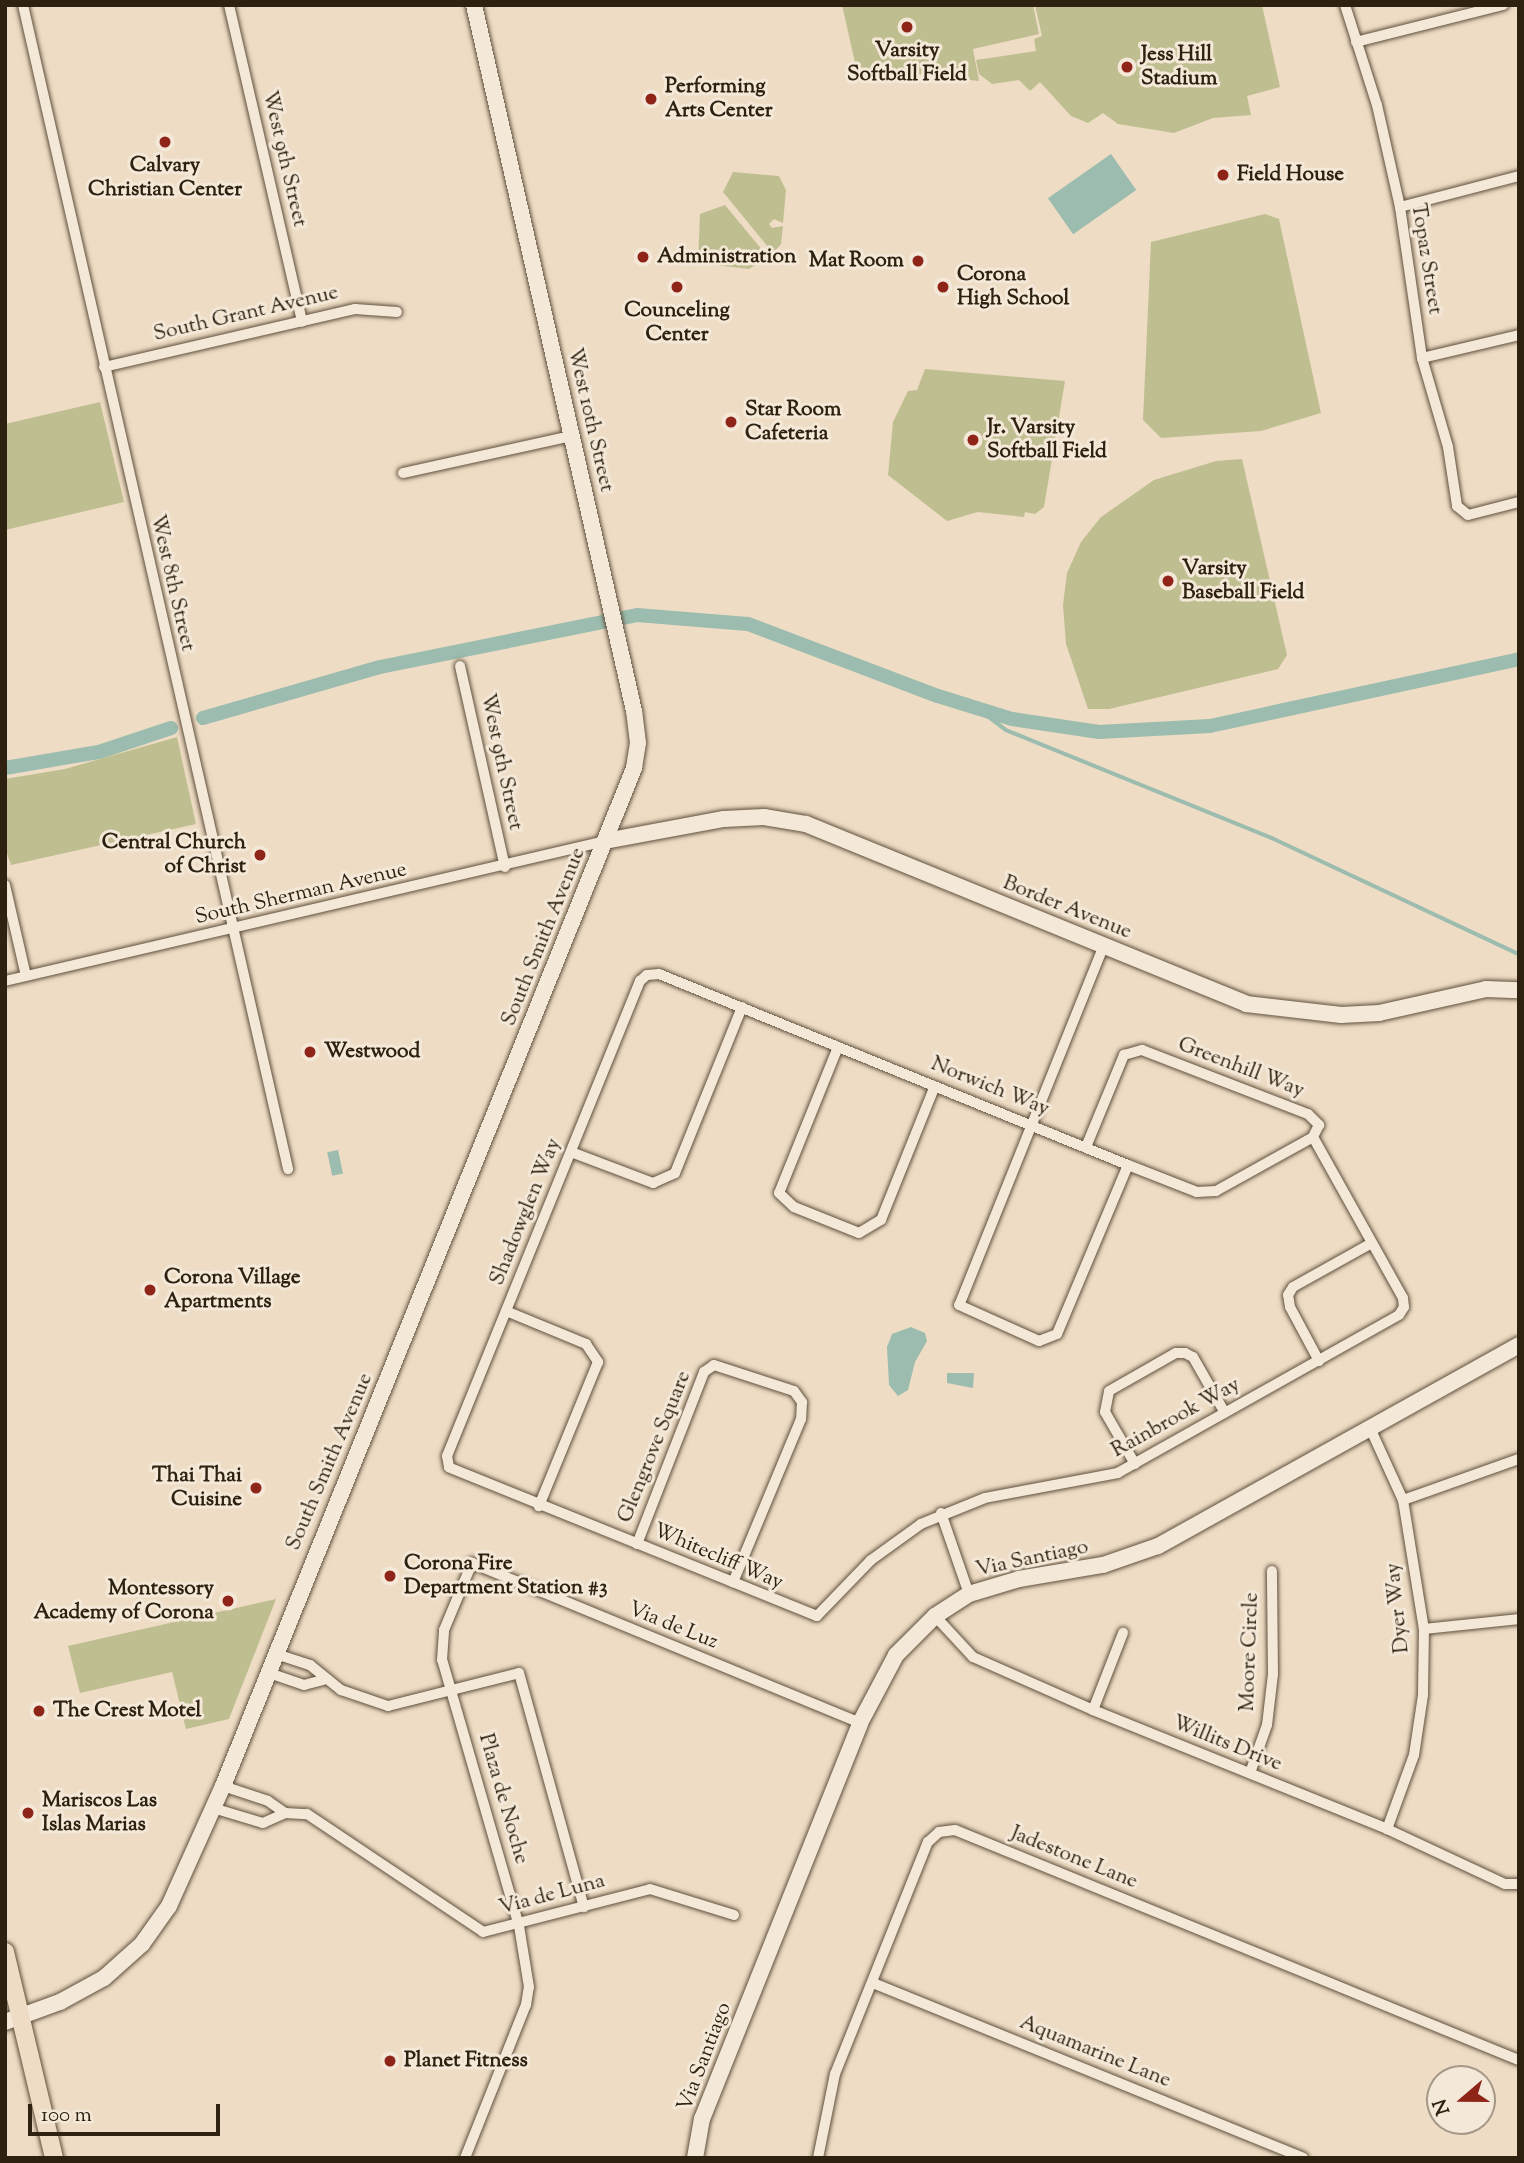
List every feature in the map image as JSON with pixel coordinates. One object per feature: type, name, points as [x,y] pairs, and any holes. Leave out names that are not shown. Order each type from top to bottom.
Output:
[{"type":"main road","name":"West 10th Street","points":[[474,5],[611,608],[638,743],[634,768],[605,841]]},
{"type":"main road","name":"Border Avenue","points":[[605,841],[724,819],[764,817],[806,824],[1246,1004],[1291,1010],[1379,1013],[1486,989],[1519,990]]},
{"type":"main road","name":"South Smith Avenue","points":[[13,2020],[81,1992],[125,1963],[169,1906],[223,1786],[605,841]]},
{"type":"main road","name":"Via Santiago","points":[[695,2158],[702,2119],[860,1723],[896,1655],[935,1616],[969,1594],[1019,1579],[1103,1566],[1158,1546],[1519,1345]]},
{"type":"main road","points":[[5,1952],[13,2020],[54,2158]]},
{"type":"street","name":"West 8th Street","points":[[23,5],[187,735],[288,1168]]},
{"type":"street","name":"West 9th Street","points":[[229,5],[302,322]]},
{"type":"street","name":"Topaz Street","points":[[1346,5],[1377,105],[1399,207],[1422,358],[1448,447],[1457,506],[1468,515],[1519,502]]},
{"type":"street","points":[[1356,42],[1503,5]]},
{"type":"street","points":[[1399,207],[1519,176]]},
{"type":"street","name":"South Grant Avenue","points":[[104,367],[355,309],[397,312]]},
{"type":"street","points":[[1422,358],[1519,335]]},
{"type":"street","points":[[403,473],[571,436]]},
{"type":"street","name":"West 9th Street","points":[[460,666],[505,867]]},
{"type":"street","name":"South Sherman Avenue","points":[[5,981],[505,867],[605,841]]},
{"type":"street","points":[[5,885],[26,976]]},
{"type":"street","points":[[1104,945],[959,1305],[1039,1341],[1057,1334],[1128,1165]]},
{"type":"street","name":"Norwich Way","points":[[647,975],[659,974],[1128,1165],[1207,1194],[1313,1138]]},
{"type":"street","name":"Shadowglen Way","points":[[449,1466],[447,1456],[640,981],[647,975]]},
{"type":"street","points":[[571,1152],[653,1183],[675,1172],[741,1007]]},
{"type":"street","points":[[838,1047],[779,1193],[794,1207],[859,1233],[881,1220],[935,1086]]},
{"type":"street","name":"Greenhill Way","points":[[1086,1147],[1124,1055],[1142,1050],[1308,1114],[1319,1125],[1313,1138],[1372,1243],[1404,1307]]},
{"type":"street","points":[[1319,1361],[1288,1294],[1372,1243]]},
{"type":"street","name":"Rainbrook Way","points":[[817,1616],[871,1560],[942,1513],[985,1498],[1101,1478],[1135,1464],[1399,1315],[1404,1307]]},
{"type":"street","points":[[506,1311],[586,1343],[598,1362],[539,1506]]},
{"type":"street","points":[[1135,1464],[1105,1412],[1109,1391],[1176,1353],[1193,1357],[1225,1413]]},
{"type":"street","name":"Glengrove Square","points":[[637,1544],[704,1372],[714,1365],[794,1391],[802,1402],[801,1419],[733,1582]]},
{"type":"street","name":"Dyer Way","points":[[1370,1428],[1403,1500],[1424,1629],[1423,1695],[1413,1755],[1387,1829]]},
{"type":"street","points":[[1403,1500],[1519,1459]]},
{"type":"street","name":"Whitecliff Way","points":[[449,1466],[539,1506],[817,1616]]},
{"type":"street","points":[[942,1513],[969,1594]]},
{"type":"street","name":"Plaza de Noche","points":[[465,2158],[526,2005],[528,1959],[442,1660],[444,1630],[472,1563]]},
{"type":"street","name":"Via de Luz","points":[[472,1563],[860,1723]]},
{"type":"street","name":"Moore Circle","points":[[1250,1773],[1267,1725],[1273,1674],[1272,1571]]},
{"type":"street","name":"Willits Drive","points":[[935,1616],[973,1657],[1093,1710],[1387,1829],[1505,1884],[1519,1884]]},
{"type":"street","points":[[1424,1629],[1519,1619]]},
{"type":"street","points":[[1093,1710],[1123,1633]]},
{"type":"street","points":[[276,1654],[310,1665],[324,1680],[388,1706],[519,1673],[584,1907]]},
{"type":"street","points":[[269,1673],[304,1685],[324,1680]]},
{"type":"street","name":"Via de Luna","points":[[223,1786],[268,1801],[285,1813]]},
{"type":"street","name":"Via de Luna","points":[[213,1808],[263,1822],[285,1813],[307,1814],[484,1932],[519,1926],[650,1889],[734,1915]]},
{"type":"street","name":"Jadestone Lane","points":[[818,2158],[835,2074],[928,1842],[939,1832],[955,1830],[1519,2060]]},
{"type":"street","name":"Aquamarine Lane","points":[[873,1983],[1303,2158]]},
{"type":"shaded area","name":"Varsity Softball Field","points":[[842,5],[1033,5],[1039,34],[973,49],[979,81],[856,67]]},
{"type":"shaded area","name":"Jess Hill Stadium","points":[[1035,5],[1262,5],[1280,87],[1247,96],[1251,115],[1213,118],[1174,133],[1118,124],[1103,113],[1088,123],[1071,116],[1040,82],[1030,91],[1019,80],[992,84],[979,74],[976,60],[1036,51],[1034,39],[1042,36]]},
{"type":"shaded area","points":[[1111,154],[1136,190],[1073,234],[1048,198]]},
{"type":"shaded area","points":[[733,172],[779,176],[786,190],[783,223],[774,219],[769,224],[772,228],[783,226],[781,244],[773,253],[723,192]]},
{"type":"shaded area","points":[[725,205],[768,257],[749,269],[698,263],[700,214]]},
{"type":"shaded area","points":[[1265,214],[1279,219],[1321,413],[1261,431],[1161,438],[1143,420],[1151,242]]},
{"type":"shaded area","name":"Jr. Varsity Softball Field","points":[[925,369],[1065,381],[1044,507],[1035,514],[1025,512],[1024,517],[978,512],[947,521],[888,475],[893,422],[908,391],[917,390]]},
{"type":"shaded area","points":[[100,402],[124,502],[5,530],[5,424]]},
{"type":"shaded area","name":"Varsity Baseball Field","points":[[1242,459],[1287,655],[1278,669],[1109,709],[1088,709],[1066,644],[1063,605],[1067,573],[1081,542],[1101,517],[1154,480],[1216,461]]},
{"type":"shaded area","points":[[177,737],[196,824],[11,865],[5,848],[5,779],[65,769]]},
{"type":"shaded area","points":[[338,1150],[343,1173],[332,1176],[327,1152]]},
{"type":"shaded area","points":[[911,1327],[925,1333],[927,1341],[915,1362],[908,1390],[898,1396],[889,1385],[887,1347],[892,1334]]},
{"type":"shaded area","points":[[947,1373],[974,1373],[973,1388],[947,1383]]},
{"type":"shaded area","points":[[276,1599],[229,1719],[186,1729],[172,1672],[80,1693],[68,1646]]},
{"type":"waterway","points":[[203,718],[380,667],[637,615],[748,624],[938,696],[1012,719],[1099,732],[1210,726],[1519,659]]},
{"type":"waterway","points":[[977,708],[1006,730],[1272,838],[1519,954]]},
{"type":"waterway","points":[[5,768],[99,752],[171,728]]},
{"type":"place","name":"Varsity Softball Field","points":[[907,27]]},
{"type":"place","name":"Jess Hill Stadium","points":[[1127,67]]},
{"type":"place","name":"Performing Arts Center","points":[[651,99]]},
{"type":"place","name":"Calvary Christian Center","points":[[165,142]]},
{"type":"place","name":"Field House","points":[[1223,175]]},
{"type":"place","name":"Administration","points":[[643,257]]},
{"type":"place","name":"Mat Room","points":[[918,261]]},
{"type":"place","name":"Counceling Center","points":[[677,287]]},
{"type":"place","name":"Corona High School","points":[[943,287]]},
{"type":"place","name":"Star Room Cafeteria","points":[[731,422]]},
{"type":"place","name":"Jr. Varsity Softball Field","points":[[973,440]]},
{"type":"place","name":"Varsity Baseball Field","points":[[1168,581]]},
{"type":"place","name":"Central Church of Christ","points":[[260,855]]},
{"type":"place","name":"Westwood","points":[[310,1052]]},
{"type":"place","name":"Corona Village Apartments","points":[[150,1290]]},
{"type":"place","name":"Thai Thai Cuisine","points":[[256,1488]]},
{"type":"place","name":"Corona Fire Department Station #3","points":[[390,1576]]},
{"type":"place","name":"Montessory Academy of Corona","points":[[228,1601]]},
{"type":"place","name":"The Crest Motel","points":[[39,1711]]},
{"type":"place","name":"Mariscos Las Islas Marias","points":[[28,1813]]},
{"type":"place","name":"Planet Fitness","points":[[390,2061]]}]
